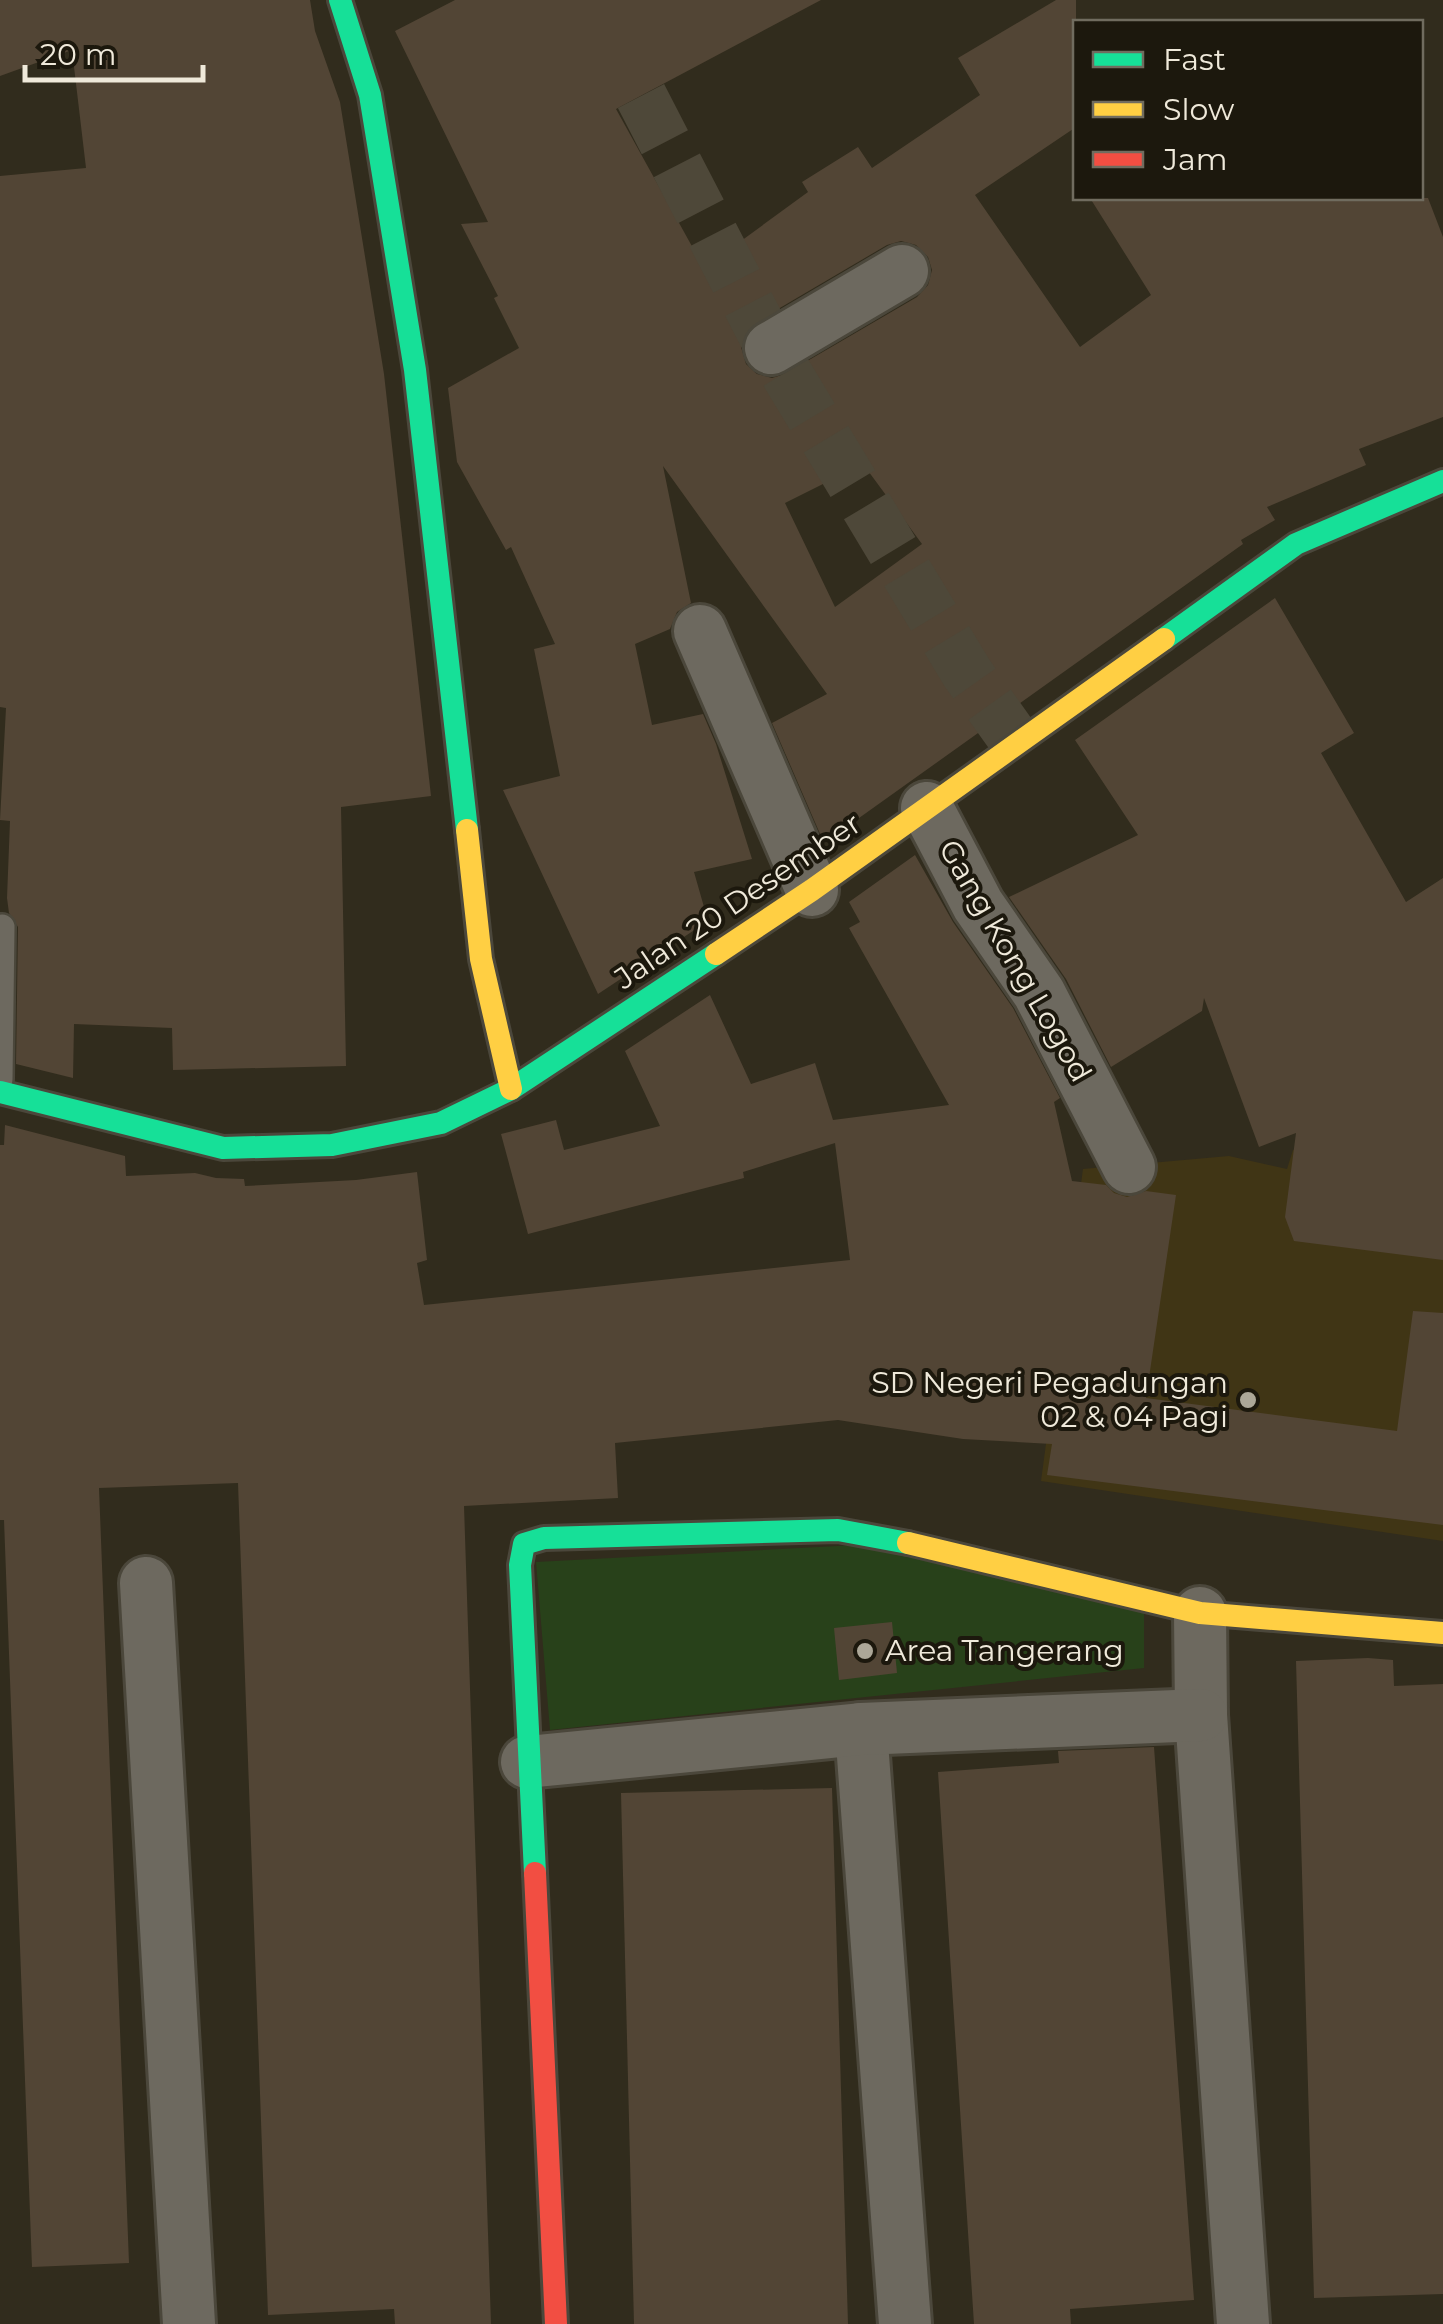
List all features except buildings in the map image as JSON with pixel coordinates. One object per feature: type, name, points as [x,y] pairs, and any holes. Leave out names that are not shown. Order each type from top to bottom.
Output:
[{"type":"street","points":[[342,6],[370,95],[415,370],[481,960],[511,1088]]},
{"type":"street","points":[[772,348],[902,271]]},
{"type":"street","name":"Jalan 20 Desember","points":[[0,1092],[223,1148],[332,1146],[441,1123],[511,1088],[812,890],[1296,544],[1443,481]]},
{"type":"street","points":[[700,631],[812,890]]},
{"type":"street","name":"Gang Kong Logod","points":[[928,808],[978,905],[1039,992],[1129,1167]]},
{"type":"street","points":[[556,2324],[527,1762],[520,1564],[524,1544],[544,1538],[838,1530],[872,1534],[1200,1613],[1443,1633]]},
{"type":"street","points":[[146,1583],[188,2324]]},
{"type":"street","points":[[1200,1613],[1201,1715],[1243,2324]]},
{"type":"street","points":[[527,1762],[861,1729],[1201,1715]]},
{"type":"street","points":[[861,1729],[905,2324]]},
{"type":"lane","points":[[0,1079],[2,927]]},
{"type":"shaded area","name":"SD Negeri Pegadungan 02 & 04 Pagi","points":[[1293,1150],[1443,1169],[1443,1541],[1041,1481],[1083,1169],[1229,1156],[1287,1169]]},
{"type":"green space","points":[[875,1544],[1144,1606],[1144,1668],[550,1730],[536,1562]]},
{"type":"tunnel","points":[[641,96],[771,348],[967,673],[1017,743]]},
{"type":"traffic: fast","points":[[340,0],[370,95],[415,370],[467,830]]},
{"type":"traffic: fast","points":[[1164,639],[1296,544],[1443,481]]},
{"type":"traffic: fast","points":[[0,1092],[223,1148],[332,1145],[441,1123],[511,1089],[716,954]]},
{"type":"traffic: fast","points":[[535,1873],[520,1565],[524,1544],[544,1538],[838,1530],[908,1543]]},
{"type":"traffic: slow","points":[[716,954],[1164,639]]},
{"type":"traffic: slow","points":[[467,830],[481,959],[511,1089]]},
{"type":"traffic: slow","points":[[908,1543],[1200,1613],[1443,1633]]},
{"type":"traffic: jam","points":[[535,1873],[556,2324]]},
{"type":"place","name":"SD Negeri Pegadungan 02 & 04 Pagi","points":[[1248,1400]]},
{"type":"place","name":"Area Tangerang","points":[[865,1651]]}]
